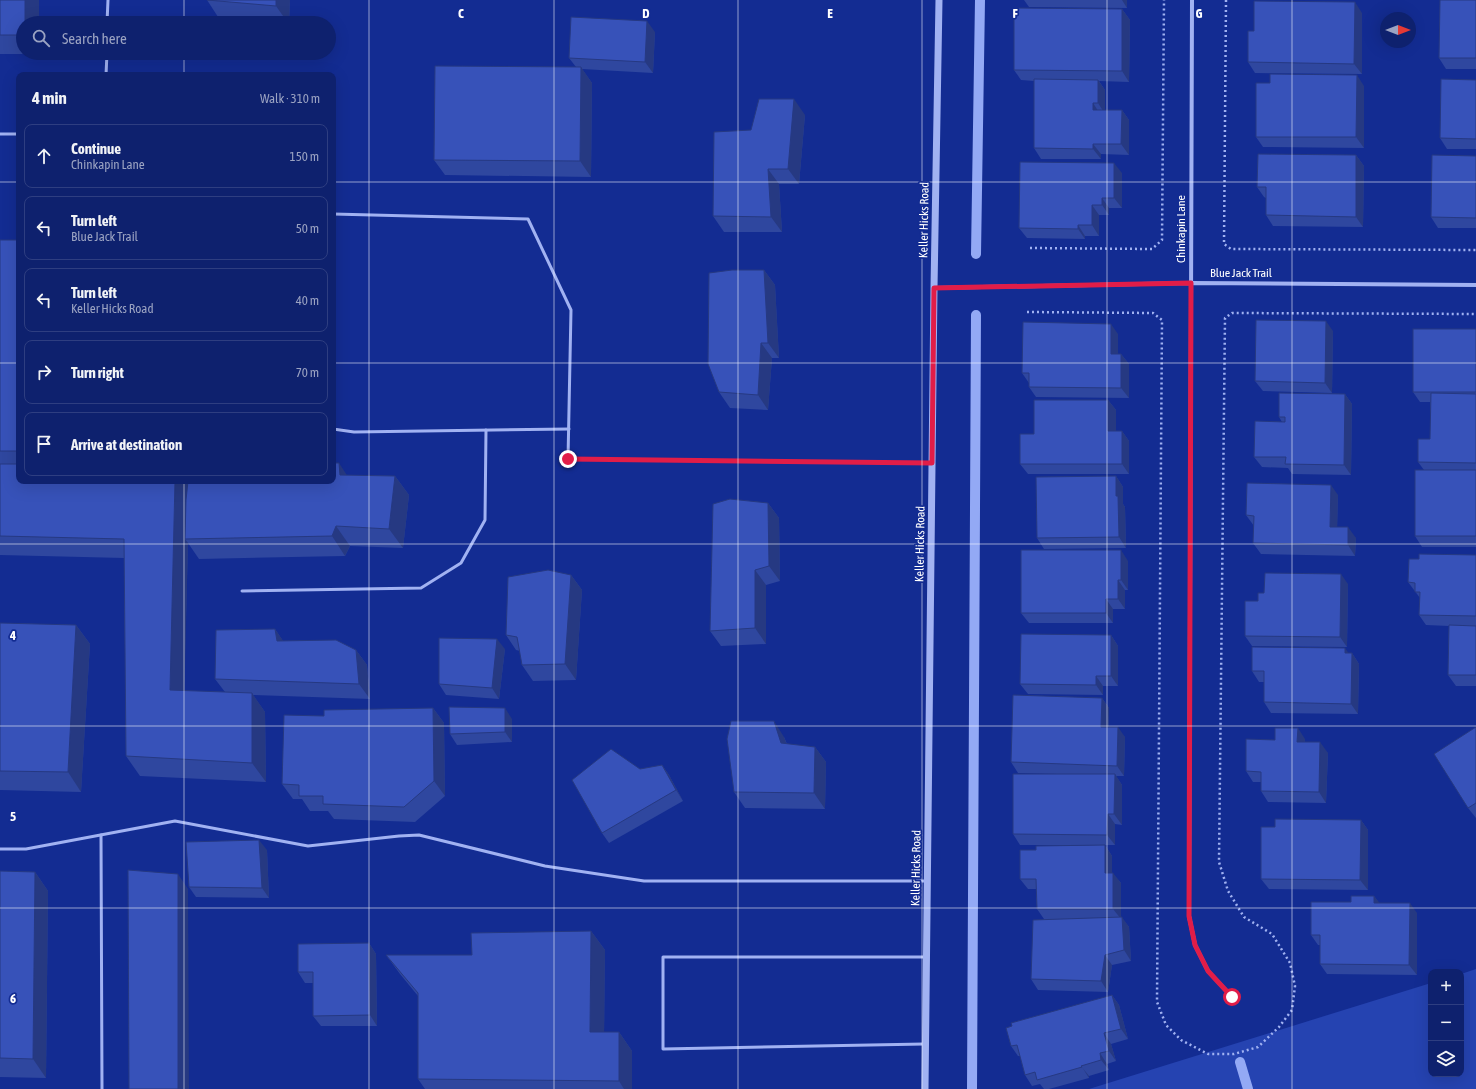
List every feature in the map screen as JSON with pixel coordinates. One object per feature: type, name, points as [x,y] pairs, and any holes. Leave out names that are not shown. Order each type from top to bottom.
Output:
[{"type":"street","name":"Keller Hicks Road","points":[[925,1089],[934,288],[939,0]]},
{"type":"street","name":"Chinkapin Lane","points":[[1192,0],[1189,916],[1195,945],[1208,971],[1232,997]]},
{"type":"street","name":"Blue Jack Trail","points":[[934,288],[1191,283],[1476,285]]},
{"type":"lane","points":[[107,16],[108,0]]},
{"type":"lane","points":[[106,60],[106,72]]},
{"type":"lane","points":[[0,134],[16,134]]},
{"type":"lane","points":[[336,214],[528,219],[571,310],[568,459],[932,463]]},
{"type":"lane","points":[[336,429],[354,432],[569,429]]},
{"type":"lane","points":[[242,591],[421,588],[461,563],[485,520],[486,430]]},
{"type":"lane","points":[[0,849],[26,849],[175,821],[308,846],[419,835],[544,866],[644,882],[927,881]]},
{"type":"lane","points":[[101,835],[102,1089]]},
{"type":"lane","points":[[925,1044],[663,1049],[663,957],[926,957]]},
{"type":"path","points":[[1030,248],[1152,249],[1162,240],[1164,0]]},
{"type":"path","points":[[1226,0],[1224,244],[1231,249],[1476,250]]},
{"type":"shaded area","points":[[1476,969],[1476,1089],[1089,1089],[1428,984],[1428,1077],[1464,1077],[1464,973]]},
{"type":"building","points":[[0,0],[25,0],[25,16],[16,16],[16,35],[0,35]]},
{"type":"building","points":[[207,0],[276,0],[276,6]]},
{"type":"building","points":[[1440,0],[1476,0],[1476,58],[1439,58]]},
{"type":"building","points":[[1254,1],[1355,2],[1354,64],[1248,62],[1248,31],[1254,31]]},
{"type":"building","points":[[1014,8],[1122,9],[1122,71],[1014,70]]},
{"type":"building","points":[[571,17],[647,21],[645,62],[569,58]]},
{"type":"building","points":[[435,66],[581,67],[580,161],[434,160]]},
{"type":"building","points":[[1270,74],[1357,75],[1356,137],[1256,137],[1256,83],[1270,83]]},
{"type":"building","points":[[1034,79],[1098,80],[1098,103],[1093,103],[1093,110],[1122,110],[1121,144],[1093,144],[1093,149],[1034,148]]},
{"type":"building","points":[[1441,79],[1476,80],[1476,139],[1440,138]]},
{"type":"building","points":[[759,99],[794,99],[788,169],[768,169],[771,217],[713,216],[714,132],[751,130]]},
{"type":"building","points":[[1258,154],[1356,155],[1356,217],[1266,215],[1266,187],[1257,187]]},
{"type":"building","points":[[1432,155],[1476,156],[1476,218],[1431,217]]},
{"type":"building","points":[[1020,162],[1114,163],[1114,198],[1102,198],[1102,205],[1092,205],[1092,225],[1078,225],[1078,229],[1019,228]]},
{"type":"building","points":[[0,240],[16,240],[16,451],[0,451]]},
{"type":"building","points":[[732,270],[764,270],[768,343],[761,343],[758,395],[719,392],[708,364],[709,273]]},
{"type":"building","points":[[1256,320],[1326,321],[1325,383],[1255,381]]},
{"type":"building","points":[[1023,322],[1111,324],[1111,354],[1121,354],[1121,388],[1029,387],[1029,373],[1022,373]]},
{"type":"building","points":[[1413,329],[1476,329],[1476,392],[1413,392]]},
{"type":"building","points":[[1279,393],[1345,394],[1344,465],[1285,464],[1286,457],[1254,457],[1255,421],[1285,422],[1285,417],[1279,417]]},
{"type":"building","points":[[1431,393],[1476,394],[1476,463],[1418,462],[1418,439],[1430,439]]},
{"type":"building","points":[[1034,400],[1108,400],[1108,431],[1122,431],[1122,464],[1020,464],[1020,434],[1034,434]]},
{"type":"building","points":[[336,463],[339,463],[340,475],[395,476],[389,529],[336,526],[332,536],[185,539],[188,484],[336,484]]},
{"type":"building","points":[[0,464],[16,464],[16,484],[175,484],[170,690],[252,693],[252,763],[126,756],[124,539],[0,536]]},
{"type":"building","points":[[1415,470],[1476,470],[1476,536],[1415,536]]},
{"type":"building","points":[[1116,476],[1119,537],[1037,538],[1036,477]]},
{"type":"building","points":[[1247,483],[1331,485],[1330,527],[1348,527],[1348,545],[1253,543],[1254,516],[1246,515]]},
{"type":"building","points":[[730,499],[768,503],[769,566],[755,570],[755,628],[710,631],[713,504]]},
{"type":"building","points":[[1021,550],[1121,550],[1121,580],[1118,580],[1118,599],[1106,599],[1106,613],[1021,613]]},
{"type":"building","points":[[1419,554],[1476,555],[1476,616],[1419,615],[1420,592],[1415,592],[1415,583],[1408,582],[1409,559],[1419,559]]},
{"type":"building","points":[[548,570],[571,575],[565,664],[522,665],[517,637],[506,635],[508,577]]},
{"type":"building","points":[[1265,573],[1341,574],[1340,637],[1245,636],[1245,601],[1258,601],[1258,593],[1264,593]]},
{"type":"building","points":[[0,623],[76,625],[68,772],[0,771]]},
{"type":"building","points":[[1449,625],[1476,626],[1476,675],[1448,675]]},
{"type":"building","points":[[275,629],[277,641],[336,640],[356,650],[359,684],[215,679],[216,630]]},
{"type":"building","points":[[1021,634],[1111,635],[1111,676],[1096,676],[1096,685],[1020,684]]},
{"type":"building","points":[[439,638],[497,639],[492,688],[439,684]]},
{"type":"building","points":[[1252,647],[1345,648],[1345,653],[1352,653],[1351,704],[1264,702],[1264,671],[1252,671]]},
{"type":"building","points":[[1013,695],[1102,698],[1101,727],[1118,727],[1117,766],[1011,762]]},
{"type":"building","points":[[449,707],[505,708],[505,732],[450,734]]},
{"type":"building","points":[[433,708],[434,781],[404,807],[323,804],[323,796],[299,796],[299,785],[282,784],[284,715],[324,716],[324,710]]},
{"type":"building","points":[[731,721],[774,721],[781,743],[815,747],[814,793],[734,792],[727,739]]},
{"type":"building","points":[[1476,727],[1476,803],[1468,808],[1434,754]]},
{"type":"building","points":[[1275,728],[1298,728],[1297,742],[1320,742],[1319,792],[1261,791],[1261,772],[1246,771],[1246,739],[1275,740]]},
{"type":"building","points":[[611,749],[640,769],[662,765],[676,790],[602,833],[572,780]]},
{"type":"building","points":[[1013,774],[1115,774],[1114,814],[1108,814],[1107,835],[1013,834]]},
{"type":"building","points":[[1275,819],[1361,820],[1360,880],[1261,879],[1261,827],[1275,827]]},
{"type":"building","points":[[259,840],[262,888],[189,887],[186,842]]},
{"type":"building","points":[[1105,845],[1105,873],[1113,873],[1113,909],[1037,909],[1036,879],[1020,879],[1020,850],[1036,850],[1036,846]]},
{"type":"building","points":[[128,870],[178,874],[178,1089],[129,1089]]},
{"type":"building","points":[[0,871],[35,872],[33,1059],[0,1058]]},
{"type":"building","points":[[1351,896],[1374,896],[1374,903],[1410,903],[1409,965],[1320,964],[1320,935],[1311,935],[1311,902],[1351,902]]},
{"type":"building","points":[[1122,917],[1124,950],[1105,955],[1101,981],[1031,979],[1033,920]]},
{"type":"building","points":[[591,931],[590,1032],[619,1032],[619,1081],[418,1079],[418,993],[386,955],[472,955],[471,933]]},
{"type":"building","points":[[369,943],[370,1015],[313,1016],[313,972],[298,972],[298,944]]},
{"type":"building","points":[[1112,995],[1121,1029],[1104,1033],[1109,1051],[1100,1053],[1101,1060],[1037,1080],[1035,1072],[1025,1075],[1017,1045],[1011,1046],[1006,1028],[1012,1026],[1011,1023]]},
{"type":"waterway","points":[[976,254],[980,0]]},
{"type":"waterway","points":[[972,1089],[976,315]]},
{"type":"waterway","points":[[1240,1062],[1248,1089]]},
{"type":"route","points":[[568,459],[932,463],[934,288],[1191,283],[1189,916],[1195,945],[1208,971],[1232,997]]}]
